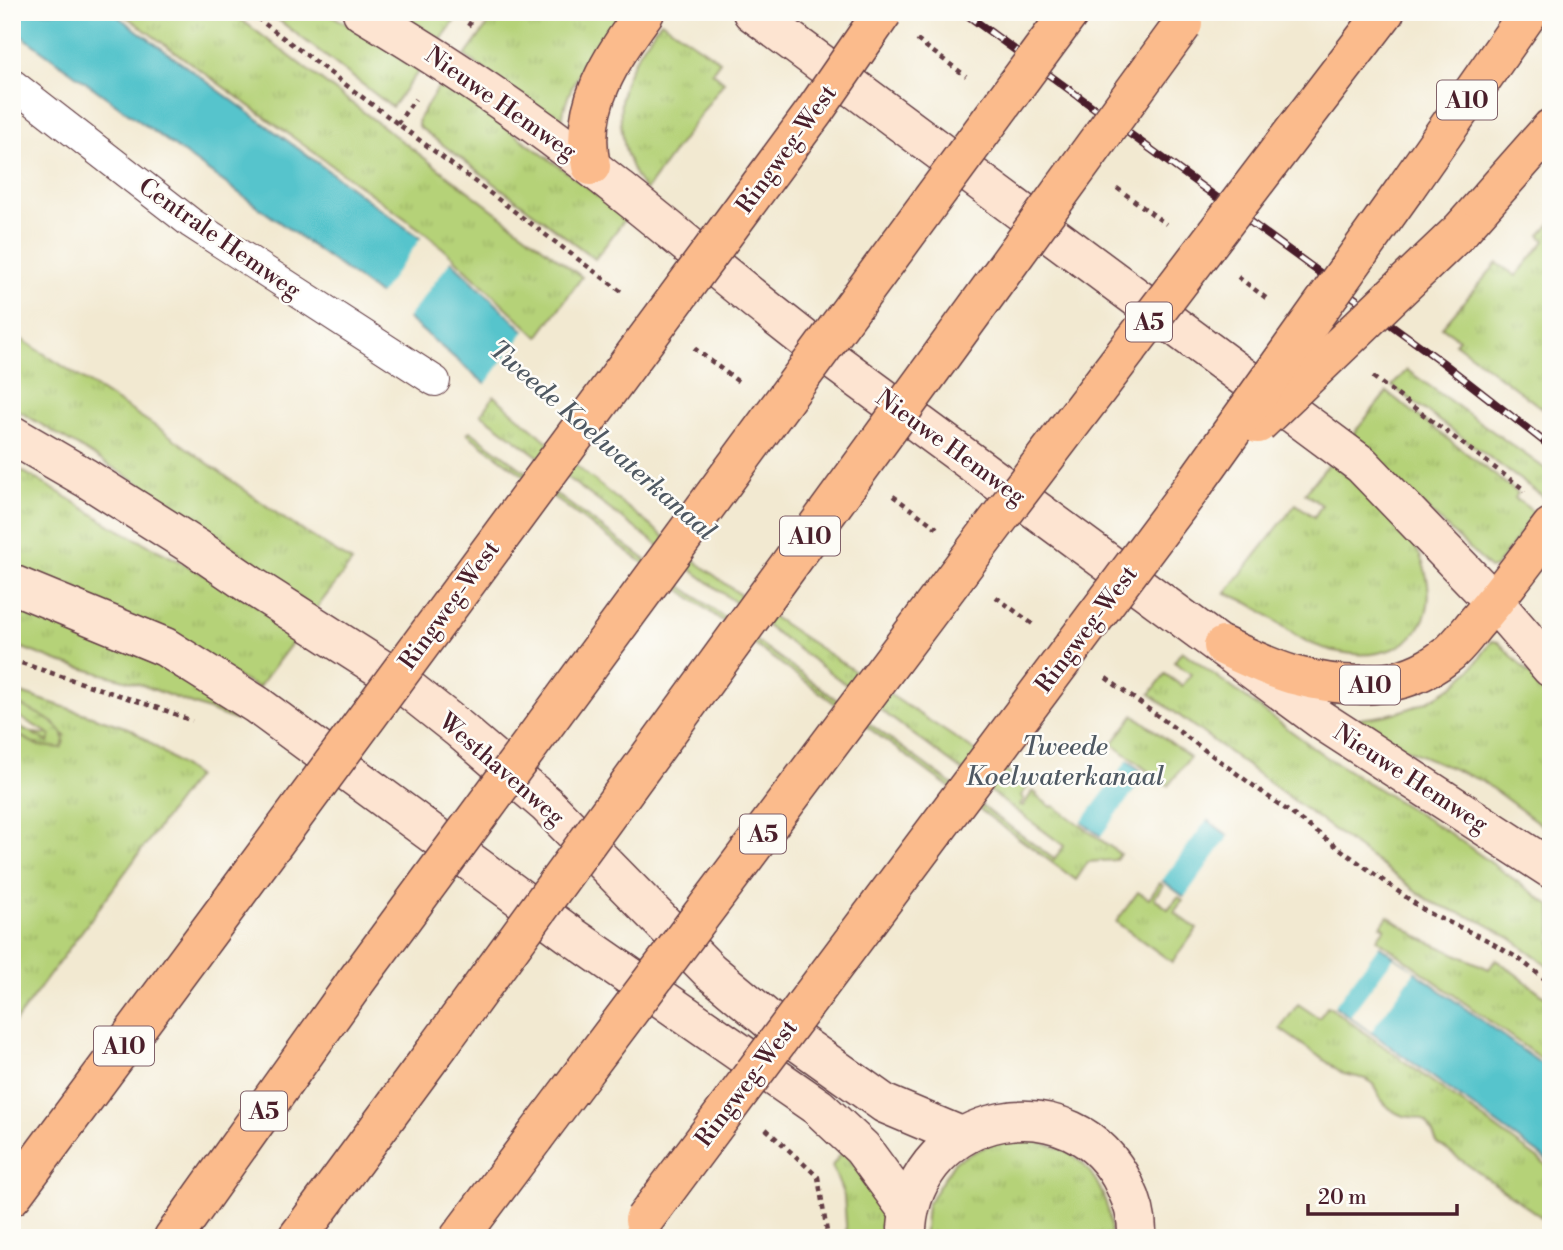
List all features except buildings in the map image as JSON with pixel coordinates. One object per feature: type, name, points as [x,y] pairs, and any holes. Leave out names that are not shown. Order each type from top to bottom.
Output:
[{"type":"highway","points":[[591,166],[587,147],[589,118],[598,85],[615,54],[645,12]]},
{"type":"highway","name":"A10","points":[[814,112],[861,12]]},
{"type":"highway","name":"Ringweg-West","points":[[12,1196],[814,112],[883,12]]},
{"type":"highway","name":"A5","points":[[173,1238],[354,984],[1070,12]]},
{"type":"highway","name":"A5","points":[[458,1238],[983,540],[1385,12]]},
{"type":"highway","name":"Ringweg-West","points":[[637,1229],[1193,486],[1530,12]]},
{"type":"highway","name":"A10","points":[[297,1238],[1187,18]]},
{"type":"highway","name":"A10","points":[[1193,486],[1460,231],[1551,128]]},
{"type":"highway","name":"A10","points":[[1223,646],[1291,674],[1341,684],[1368,686],[1395,682],[1416,675],[1447,655],[1495,604],[1551,527]]},
{"type":"street","name":"Nieuwe Hemweg","points":[[362,12],[443,60],[591,166],[775,317],[1321,720],[1551,869]]},
{"type":"street","points":[[752,12],[1362,465],[1495,604],[1551,668]]},
{"type":"street","name":"Westhavenweg","points":[[12,435],[195,547],[391,675],[459,729],[545,804],[710,971],[777,1027],[886,1104],[961,1136]]},
{"type":"street","points":[[12,584],[165,647],[257,705],[547,917],[818,1107],[862,1148],[907,1224]]},
{"type":"street","points":[[907,1224],[919,1181],[937,1156],[961,1136],[991,1124],[1020,1120],[1049,1123],[1077,1134],[1101,1151],[1120,1174],[1132,1201],[1137,1238]]},
{"type":"lane","name":"Centrale Hemweg","points":[[12,84],[191,223],[435,381]]},
{"type":"path","points":[[249,12],[626,296]]},
{"type":"path","points":[[690,345],[744,386]]},
{"type":"path","points":[[889,493],[944,534]]},
{"type":"path","points":[[989,592],[1042,632]]},
{"type":"path","points":[[12,660],[167,710],[202,725]]},
{"type":"path","points":[[1096,671],[1425,911],[1518,958],[1551,984]]},
{"type":"path","points":[[818,1177],[828,1238]]},
{"type":"green space","points":[[120,12],[231,12],[582,277],[538,337],[425,233]]},
{"type":"green space","points":[[268,12],[326,12],[421,68],[392,107]]},
{"type":"green space","points":[[393,12],[461,12],[441,40]]},
{"type":"green space","points":[[497,12],[623,12],[578,76],[559,122],[465,56]]},
{"type":"green space","points":[[661,21],[720,61],[712,72],[724,82],[646,190],[631,167],[620,113],[625,82],[631,67]]},
{"type":"green space","points":[[442,81],[587,187],[625,219],[595,259],[418,126],[419,118]]},
{"type":"green space","points":[[1551,223],[1551,415],[1455,343],[1459,339],[1442,327],[1497,263],[1516,276],[1545,241],[1540,235]]},
{"type":"green space","points":[[12,333],[169,435],[286,520],[352,562],[315,610],[207,528],[157,494],[12,407]]},
{"type":"green space","points":[[1407,370],[1551,473],[1551,490],[1545,498],[1392,386]]},
{"type":"green space","points":[[1387,392],[1518,493],[1515,498],[1535,513],[1495,568],[1490,568],[1380,464],[1349,439]]},
{"type":"green space","points":[[494,396],[618,500],[746,599],[1028,786],[1021,796],[1024,799],[1020,805],[1023,806],[1033,791],[1036,796],[1120,854],[1115,860],[1088,862],[1076,880],[467,434],[470,431],[1054,859],[1064,846],[481,414]]},
{"type":"green space","points":[[1331,461],[1403,528],[1425,570],[1429,599],[1420,626],[1403,644],[1386,651],[1348,654],[1325,649],[1294,634],[1252,605],[1226,593],[1296,504],[1314,517],[1322,505],[1305,493]]},
{"type":"green space","points":[[12,465],[108,524],[209,577],[301,631],[258,688],[77,594],[12,564]]},
{"type":"green space","points":[[12,601],[111,640],[243,710],[235,720],[139,684],[59,662],[12,644]]},
{"type":"green space","points":[[1492,641],[1498,642],[1551,696],[1551,832],[1482,781],[1362,730],[1358,719],[1387,715],[1429,701],[1468,672]]},
{"type":"green space","points":[[1182,651],[1325,756],[1454,836],[1551,906],[1551,968],[1512,939],[1480,921],[1431,902],[1150,694],[1165,674],[1182,686],[1191,674],[1174,662]]},
{"type":"green space","points":[[12,690],[131,729],[196,776],[15,1022],[12,1019],[12,731],[65,736],[53,723],[12,701]]},
{"type":"green space","points":[[12,701],[56,726],[64,740],[61,748],[39,746],[12,732],[12,722],[48,742],[51,735],[12,713]]},
{"type":"green space","points":[[1134,715],[1190,757],[1168,786],[1112,744]]},
{"type":"green space","points":[[1160,883],[1163,886],[1154,898],[1168,909],[1178,897],[1183,900],[1174,912],[1197,929],[1172,962],[1116,922],[1138,892],[1149,899]]},
{"type":"green space","points":[[1388,916],[1422,939],[1489,969],[1496,959],[1551,1001],[1551,1066],[1377,939],[1385,928],[1381,926]]},
{"type":"green space","points":[[1298,1004],[1319,1018],[1328,1006],[1551,1168],[1551,1224],[1437,1143],[1426,1122],[1404,1116],[1389,1108],[1374,1084],[1366,1079],[1344,1074],[1280,1029]]},
{"type":"green space","points":[[1028,1139],[1069,1153],[1090,1172],[1106,1203],[1111,1238],[924,1238],[927,1205],[955,1161],[1000,1140]]},
{"type":"green space","points":[[843,1151],[874,1190],[881,1210],[883,1238],[847,1238],[844,1196],[832,1166]]},
{"type":"water","name":"Tweede Koelwaterkanaal","points":[[12,12],[112,12],[451,261],[664,464],[830,583],[1086,729],[1551,1071],[1551,1163],[533,424],[380,295],[12,29]]},
{"type":"pier","points":[[424,234],[453,258],[406,320],[378,297]]},
{"type":"pier","points":[[527,328],[667,461],[738,514],[832,580],[1088,726],[1129,758],[1080,824],[1012,774],[760,607],[702,565],[592,478],[484,386]]},
{"type":"pier","points":[[1148,772],[1209,817],[1161,882],[1100,837]]},
{"type":"pier","points":[[1231,833],[1381,943],[1333,1008],[1183,899]]},
{"type":"pier","points":[[1394,957],[1415,971],[1371,1032],[1350,1016]]},
{"type":"railway","points":[[963,12],[1442,362],[1551,447]]}]
